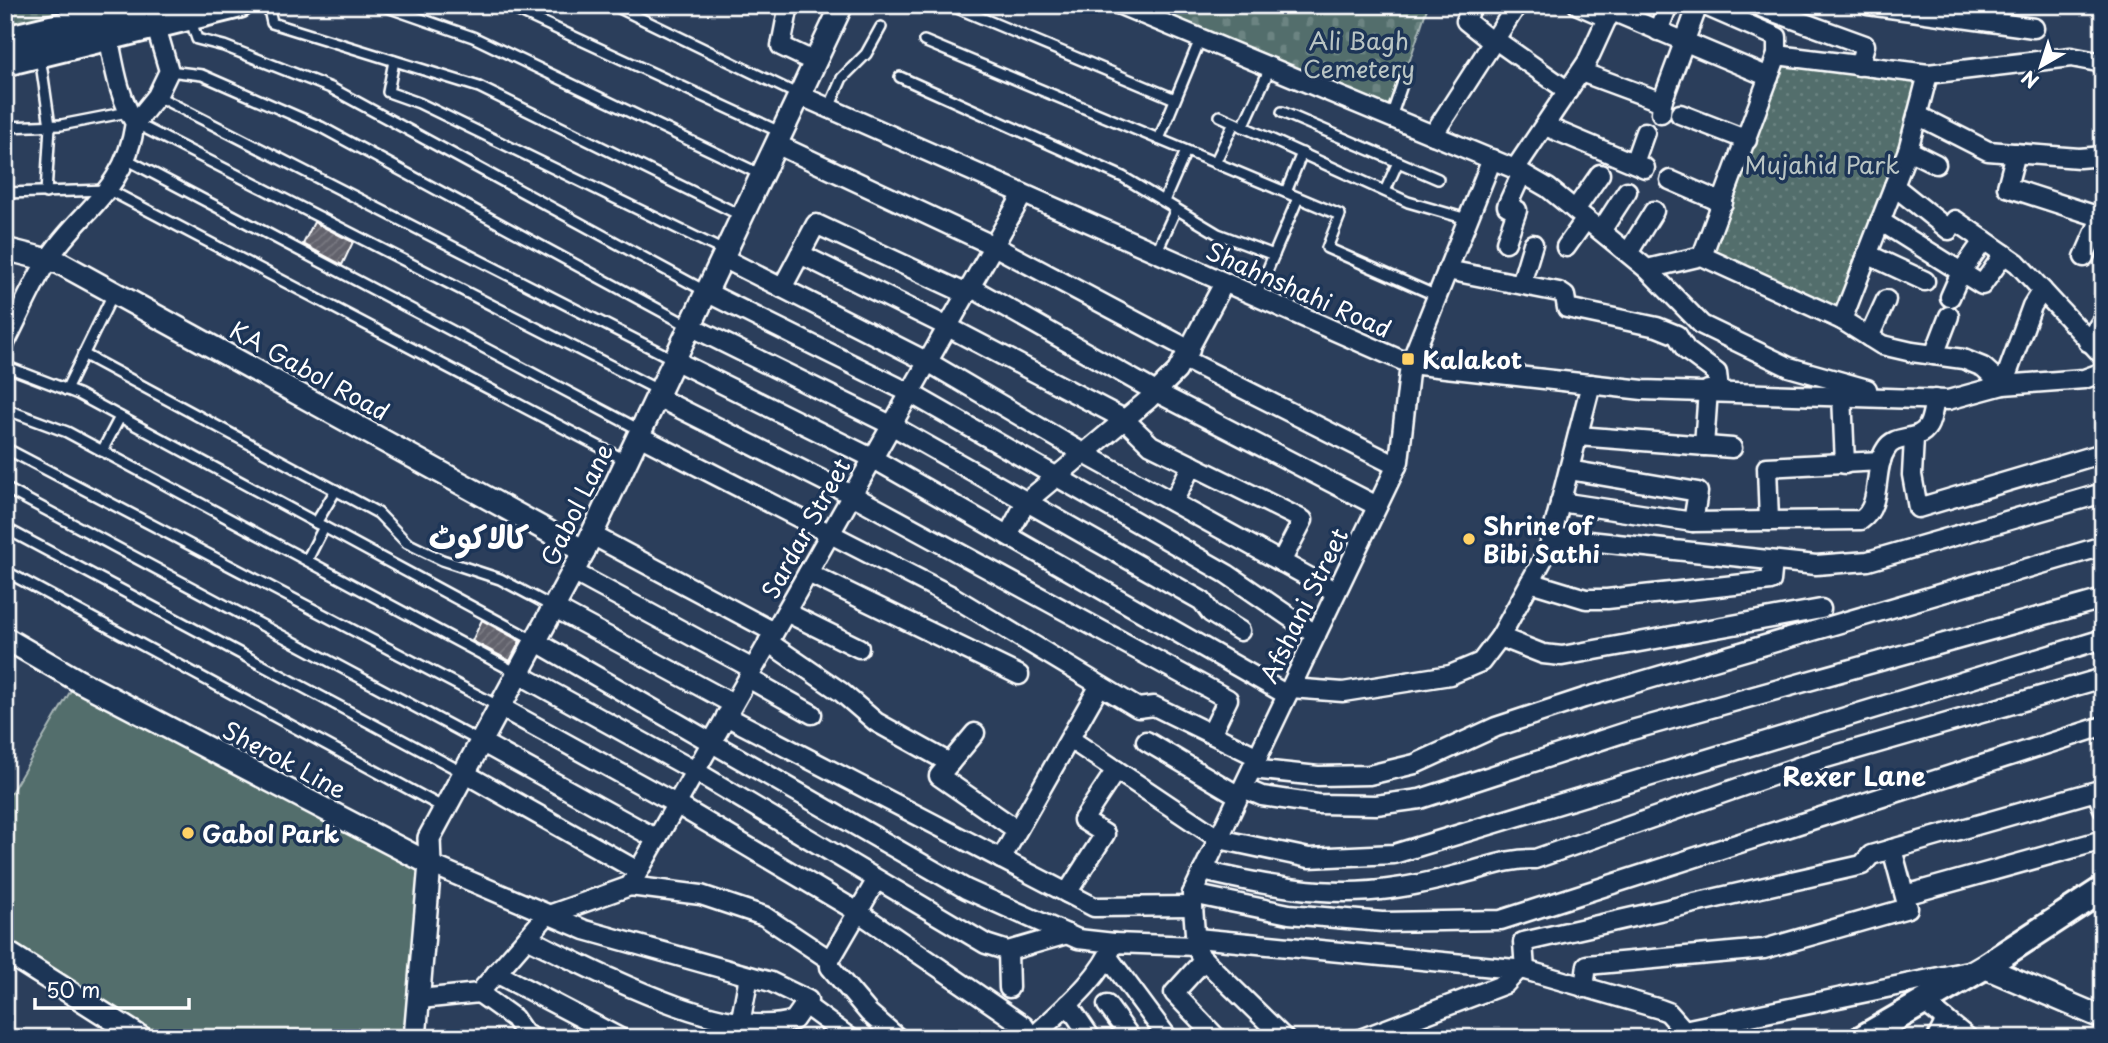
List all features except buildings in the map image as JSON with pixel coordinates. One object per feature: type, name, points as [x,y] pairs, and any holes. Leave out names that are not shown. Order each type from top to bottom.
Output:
[{"type":"main road","points":[[5,39],[106,27],[151,16],[190,19],[240,5]]},
{"type":"main road","points":[[5,63],[40,56],[106,27]]},
{"type":"main road","points":[[1862,1038],[1984,967],[2103,889]]},
{"type":"street","points":[[789,5],[781,46],[815,62]]},
{"type":"street","name":"Gabol Lane","points":[[415,1038],[430,864],[429,838],[588,543],[842,5]]},
{"type":"street","points":[[1120,5],[1519,171],[1548,188],[1628,253],[1702,325],[1789,368],[1899,398],[1935,400],[1948,400],[2003,385],[2084,379],[2103,372]]},
{"type":"street","points":[[1472,5],[1465,21],[1568,91]]},
{"type":"street","points":[[1433,135],[1517,5]]},
{"type":"street","points":[[1578,5],[1611,12],[1769,77]]},
{"type":"street","points":[[1658,31],[1668,5]]},
{"type":"street","points":[[1668,110],[1685,42],[1698,5]]},
{"type":"street","points":[[1702,256],[1777,55],[1777,37],[1703,5]]},
{"type":"street","points":[[1868,5],[2034,28]]},
{"type":"street","points":[[1756,28],[1764,7],[1865,45],[1858,66]]},
{"type":"street","points":[[1506,242],[1517,210],[1507,206],[1519,171],[1581,72],[1611,12]]},
{"type":"street","points":[[131,117],[157,96],[169,71],[151,16]]},
{"type":"street","points":[[5,343],[48,260],[109,190],[126,159],[131,117],[114,74],[106,27]]},
{"type":"street","points":[[1777,55],[1928,74],[2071,57],[2103,63]]},
{"type":"street","points":[[1581,72],[1668,110],[1747,140]]},
{"type":"street","points":[[1842,320],[1908,150],[1928,74]]},
{"type":"street","name":"Shahnshahi Road","points":[[799,95],[1410,364],[1643,390],[1899,398]]},
{"type":"street","points":[[1917,115],[1988,151],[2079,158],[2103,156]]},
{"type":"street","points":[[1545,126],[1639,166],[1644,132]]},
{"type":"street","points":[[779,138],[994,246],[1187,354],[1397,466]]},
{"type":"street","points":[[1908,150],[1936,164]]},
{"type":"street","points":[[2016,153],[2007,187],[2102,218],[2084,257]]},
{"type":"street","name":"Afshani Street","points":[[1193,900],[1203,871],[1397,466],[1410,364],[1492,159]]},
{"type":"street","points":[[1566,247],[1600,174]]},
{"type":"street","points":[[1670,180],[1723,203]]},
{"type":"street","points":[[1894,186],[1948,230],[1955,220],[2017,263],[2103,356]]},
{"type":"street","points":[[1601,232],[1627,191]]},
{"type":"street","name":"Sardar Street","points":[[634,878],[1023,194]]},
{"type":"street","points":[[1628,253],[1654,211]]},
{"type":"street","points":[[1880,221],[1982,285],[2004,254]]},
{"type":"street","points":[[782,288],[816,224],[969,291],[1156,392],[1377,506]]},
{"type":"street","points":[[1950,297],[1961,272],[1984,240]]},
{"type":"street","points":[[1521,284],[1534,244]]},
{"type":"street","name":"KA Gabol Road","points":[[5,249],[60,263],[588,543]]},
{"type":"street","points":[[800,254],[948,327],[1124,419],[1151,445],[1303,520],[1281,562]]},
{"type":"street","points":[[1867,254],[1925,281]]},
{"type":"street","points":[[724,255],[782,288],[928,362],[1083,453],[1336,592]]},
{"type":"street","points":[[1647,269],[1702,256],[1842,320],[1882,345],[1963,359],[1983,367],[2003,385]]},
{"type":"street","points":[[1447,270],[1559,292],[1564,296],[1567,308],[1657,327],[1677,335],[1686,350],[1717,373],[1704,446]]},
{"type":"street","points":[[1008,536],[1026,502],[1156,392],[1187,354],[1224,283]]},
{"type":"street","points":[[2003,385],[2032,306],[2042,290]]},
{"type":"street","points":[[706,292],[910,393],[1227,574],[1316,635]]},
{"type":"street","points":[[1869,337],[1886,300]]},
{"type":"street","points":[[1934,355],[1950,316]]},
{"type":"street","points":[[2088,342],[2103,319]]},
{"type":"street","points":[[690,326],[891,425],[1202,601],[1211,613],[1240,631]]},
{"type":"street","points":[[674,360],[872,458],[1289,691],[1343,692],[1450,675],[1481,662],[1500,637],[1551,537],[1591,384]]},
{"type":"street","points":[[658,394],[852,495],[1228,699],[1212,734]]},
{"type":"street","points":[[1842,395],[1845,464]]},
{"type":"street","points":[[1560,502],[1693,522],[1861,520],[1871,510],[1881,461],[1890,444],[1914,438],[1928,426],[1935,400]]},
{"type":"street","points":[[640,433],[950,595],[1138,708],[1154,706],[1212,734],[1255,763],[1318,776],[1369,775],[1415,764],[1496,727],[1584,698],[2103,546]]},
{"type":"street","points":[[1578,436],[1732,448]]},
{"type":"street","points":[[1914,438],[1912,475],[1918,508],[2103,453]]},
{"type":"street","points":[[1769,521],[1767,467],[1881,461]]},
{"type":"street","points":[[1173,502],[1192,465]]},
{"type":"street","points":[[1569,470],[1698,492],[1693,522]]},
{"type":"street","points":[[1551,537],[1815,565],[1868,561],[2103,493]]},
{"type":"street","points":[[588,543],[771,637],[876,722],[950,763]]},
{"type":"street","points":[[1530,582],[1586,599],[1607,599],[1770,581],[1773,561]]},
{"type":"street","points":[[573,572],[751,674],[812,714]]},
{"type":"street","points":[[808,573],[1019,675]]},
{"type":"street","points":[[1146,741],[1241,792],[1317,804],[1376,805],[1420,799],[1632,730],[2103,598]]},
{"type":"street","points":[[554,607],[730,710],[1094,907],[1193,900],[1289,914],[1369,921],[1501,920],[2103,726]]},
{"type":"street","points":[[1500,637],[1543,654],[1562,656],[1821,609]]},
{"type":"street","points":[[786,611],[859,648]]},
{"type":"street","name":"Sherok Line","points":[[5,638],[77,680],[430,864],[546,916],[624,944],[771,982],[808,1000],[805,1005]]},
{"type":"street","points":[[1070,739],[1219,839],[1309,858],[1394,853],[2103,639]]},
{"type":"street","points":[[535,641],[967,889],[1078,939],[1111,950],[1199,948],[1522,969],[1668,1012],[1684,1030],[1694,1031],[1984,967],[2103,1018]]},
{"type":"street","points":[[517,673],[695,771],[986,944],[1008,951],[1067,934]]},
{"type":"street","points":[[1203,871],[1292,889],[1387,890],[1458,875],[1513,858],[1535,859],[1812,762],[2103,678]]},
{"type":"street","points":[[1001,859],[1100,687]]},
{"type":"street","points":[[500,707],[676,804],[858,912],[1024,1026],[1032,1038],[1068,1004],[1111,950]]},
{"type":"street","points":[[975,733],[939,776],[1017,830]]},
{"type":"street","points":[[481,742],[657,839]]},
{"type":"street","points":[[1067,893],[1105,834],[1083,820],[1116,770]]},
{"type":"street","points":[[464,773],[634,878],[701,895],[764,916],[830,960]]},
{"type":"street","points":[[1363,1038],[1505,984],[1522,969],[1523,942],[1832,873],[1862,865],[1871,855],[2096,791],[2103,808]]},
{"type":"street","points":[[1905,895],[2103,840]]},
{"type":"street","points":[[1584,988],[1587,965],[1765,949],[1908,908],[1892,849]]},
{"type":"street","points":[[478,993],[546,916],[634,878]]},
{"type":"street","points":[[876,881],[830,960],[831,967],[842,984],[898,1038]]},
{"type":"street","points":[[1193,900],[1199,948],[1174,993],[1217,1038]]},
{"type":"street","points":[[527,937],[668,1006],[756,1028],[782,1025],[794,1020],[805,1005],[850,1038]]},
{"type":"street","points":[[1199,948],[1284,1038]]},
{"type":"street","points":[[1111,950],[1168,1038]]},
{"type":"street","points":[[5,951],[142,1038]]},
{"type":"street","points":[[1008,951],[1009,988]]},
{"type":"street","points":[[496,973],[550,1004],[620,1038]]},
{"type":"street","points":[[740,1024],[749,976]]},
{"type":"street","points":[[420,999],[478,993],[514,1018],[524,1035]]},
{"type":"street","points":[[1924,1002],[1968,1038]]},
{"type":"street","points":[[1068,1004],[1091,1038]]},
{"type":"street","points":[[1107,1005],[1131,1038]]},
{"type":"street","points":[[1937,1038],[1946,1020]]},
{"type":"lane","points":[[268,5],[272,23],[480,87],[742,216]]},
{"type":"lane","points":[[381,5],[473,37],[762,175]]},
{"type":"lane","points":[[505,5],[779,138]]},
{"type":"lane","points":[[613,5],[799,95]]},
{"type":"lane","points":[[952,6],[1175,99]]},
{"type":"lane","points":[[190,19],[197,39],[235,50],[331,88],[706,292]]},
{"type":"lane","points":[[829,108],[842,78],[866,54],[881,27]]},
{"type":"lane","points":[[1159,139],[1201,37]]},
{"type":"lane","points":[[925,41],[1340,215],[1327,248],[1437,296]]},
{"type":"lane","points":[[40,56],[50,126],[46,193]]},
{"type":"lane","points":[[394,61],[388,92],[419,103],[724,255]]},
{"type":"lane","points":[[1215,163],[1271,66]]},
{"type":"lane","points":[[169,71],[202,75],[321,127],[690,326]]},
{"type":"lane","points":[[900,77],[1123,177],[1218,234],[1274,256]]},
{"type":"lane","points":[[1391,117],[1404,79]]},
{"type":"lane","points":[[157,96],[674,360]]},
{"type":"lane","points":[[1282,112],[1438,179]]},
{"type":"lane","points":[[5,127],[50,126],[131,117],[658,394]]},
{"type":"lane","points":[[1220,117],[1408,202],[1467,219]]},
{"type":"lane","points":[[1164,201],[1186,151]]},
{"type":"lane","points":[[1286,192],[1302,153]]},
{"type":"lane","points":[[126,159],[640,433]]},
{"type":"lane","points":[[1385,191],[1398,162]]},
{"type":"lane","points":[[5,193],[109,190],[627,460]]},
{"type":"lane","points":[[1256,297],[1298,198]]},
{"type":"lane","points":[[1156,253],[1176,209]]},
{"type":"lane","points":[[66,390],[114,292]]},
{"type":"lane","points":[[83,354],[378,513],[407,543],[442,560],[500,579],[554,607]]},
{"type":"lane","points":[[5,366],[66,390],[120,417],[535,641]]},
{"type":"lane","points":[[5,409],[67,432],[517,673]]},
{"type":"lane","points":[[102,451],[120,417]]},
{"type":"lane","points":[[5,448],[500,707]]},
{"type":"lane","points":[[5,488],[481,742]]},
{"type":"lane","points":[[307,560],[336,490]]},
{"type":"lane","points":[[5,528],[464,773]]},
{"type":"lane","points":[[5,570],[445,809]]},
{"type":"green space","points":[[5,5],[101,5],[5,28]]},
{"type":"green space","name":"Ali Bagh Cemetery","points":[[1102,5],[1428,5],[1391,117]]},
{"type":"green space","name":"Mujahid Park","points":[[1777,55],[1928,74],[1842,320],[1702,256]]},
{"type":"green space","name":"Gabol Park","points":[[77,680],[430,864],[412,1038],[142,1038],[5,951],[5,803]]},
{"type":"place","name":"Kalakot","points":[[1408,359]]},
{"type":"place","name":"Shrine of Bibi Sathi","points":[[1469,539]]},
{"type":"place","name":"Gabol Park","points":[[188,833]]},
{"type":"district","name":"کالاکوٹ","points":[[479,536]]},
{"type":"district","name":"Rexer Lane","points":[[1854,775]]}]
